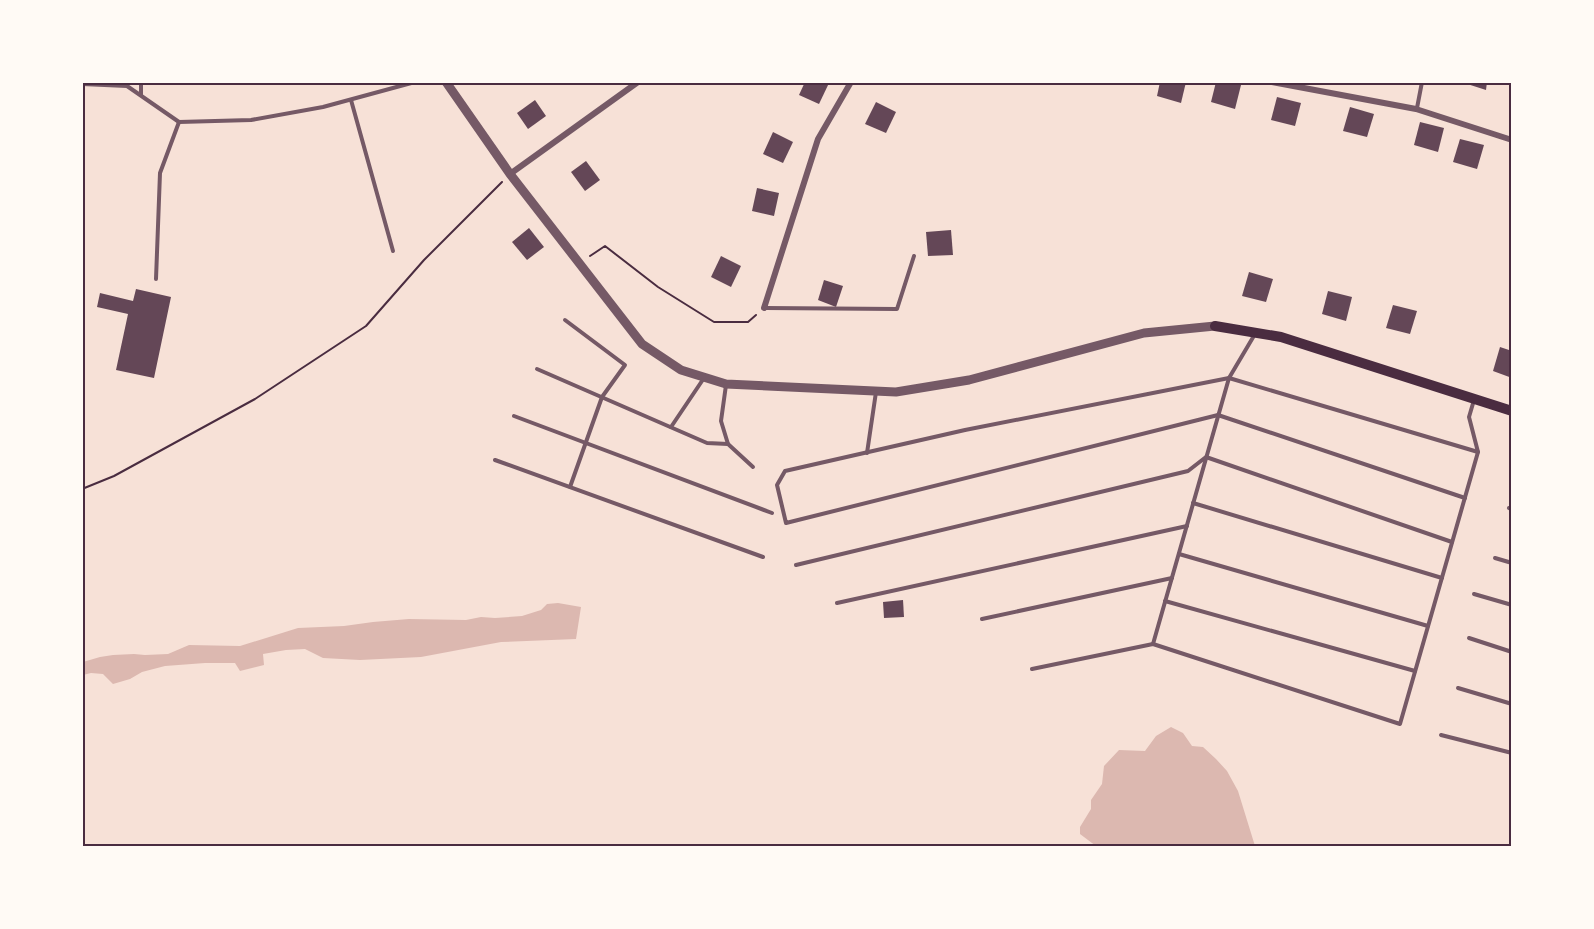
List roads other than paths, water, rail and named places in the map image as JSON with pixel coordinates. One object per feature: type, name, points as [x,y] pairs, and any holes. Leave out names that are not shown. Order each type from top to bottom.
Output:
[{"type":"main road","points":[[1215,326],[1281,337],[1512,411]]},
{"type":"street","points":[[446,82],[510,174],[642,344],[681,370],[726,384],[896,392],[969,380],[1144,333],[1215,326]]},
{"type":"street","points":[[510,174],[638,82]]},
{"type":"street","points":[[764,308],[818,139],[850,82]]},
{"type":"street","points":[[1272,82],[1416,109],[1512,140]]},
{"type":"lane","points":[[141,82],[141,96]]},
{"type":"lane","points":[[82,84],[127,86],[179,122],[251,120],[323,108],[415,82]]},
{"type":"lane","points":[[1416,109],[1422,82]]},
{"type":"lane","points":[[351,100],[393,251]]},
{"type":"lane","points":[[156,279],[160,173],[179,122]]},
{"type":"lane","points":[[764,308],[897,309],[914,256]]},
{"type":"lane","points":[[566,320],[625,364],[602,397],[570,487]]},
{"type":"lane","points":[[1153,644],[1229,378],[1256,333]]},
{"type":"lane","points":[[537,369],[707,443],[728,444]]},
{"type":"lane","points":[[671,427],[704,377]]},
{"type":"lane","points":[[1465,498],[1218,415],[786,523],[777,485],[785,471],[965,430],[1229,378],[1478,452]]},
{"type":"lane","points":[[726,384],[721,421],[728,444],[753,467]]},
{"type":"lane","points":[[867,453],[876,392]]},
{"type":"lane","points":[[1032,669],[1153,644],[1400,724],[1478,452],[1469,417],[1474,399]]},
{"type":"lane","points":[[514,416],[772,513]]},
{"type":"lane","points":[[1206,457],[1452,542]]},
{"type":"lane","points":[[796,565],[1188,471],[1206,457]]},
{"type":"lane","points":[[495,460],[763,557]]},
{"type":"lane","points":[[1193,503],[1442,578]]},
{"type":"lane","points":[[837,603],[1187,526]]},
{"type":"lane","points":[[1179,554],[1428,626]]},
{"type":"lane","points":[[1495,558],[1512,563]]},
{"type":"lane","points":[[982,619],[1172,578]]},
{"type":"lane","points":[[1474,594],[1512,605]]},
{"type":"lane","points":[[1166,601],[1415,672]]},
{"type":"lane","points":[[1469,638],[1512,652]]},
{"type":"lane","points":[[1458,688],[1512,704]]},
{"type":"lane","points":[[1441,735],[1512,753]]}]
